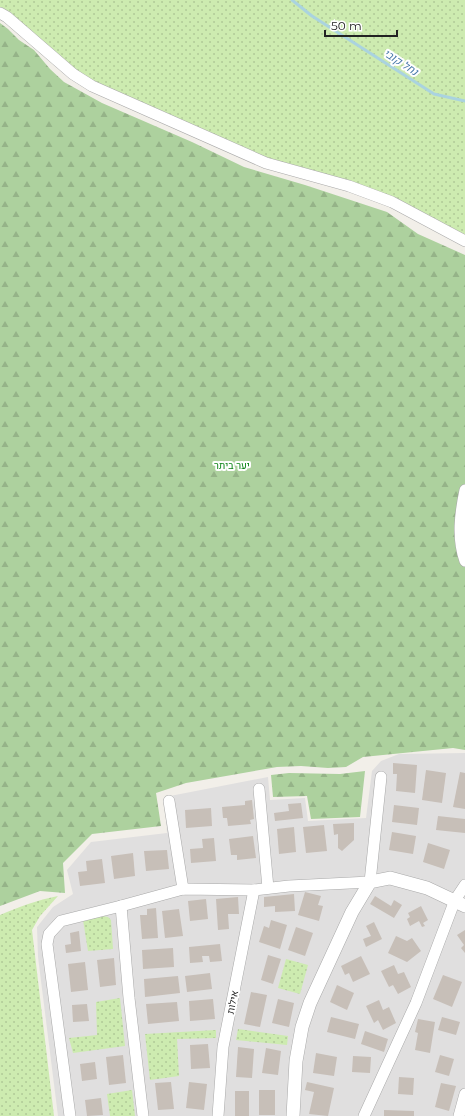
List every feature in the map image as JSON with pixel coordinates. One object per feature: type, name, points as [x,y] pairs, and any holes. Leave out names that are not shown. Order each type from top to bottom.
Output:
[{"type":"street","points":[[0,13],[7,17],[73,74],[92,86],[266,163],[349,186],[392,202],[465,241]]},
{"type":"street","points":[[465,490],[460,514],[461,549],[465,561]]},
{"type":"street","points":[[293,1116],[296,1061],[302,1027],[310,1003],[352,912],[370,882],[381,777]]},
{"type":"street","points":[[259,789],[268,888]]},
{"type":"street","points":[[169,801],[183,890]]},
{"type":"street","points":[[70,1116],[47,944],[49,934],[61,920],[183,890],[254,890],[370,882],[390,878],[427,888],[460,903]]},
{"type":"street","points":[[364,1116],[460,903],[465,885]]},
{"type":"street","name":"אילות","points":[[218,1116],[223,1047],[254,890]]},
{"type":"street","points":[[121,906],[129,998],[143,1116]]},
{"type":"street","points":[[459,1116],[465,1094]]},
{"type":"shaded area","points":[[465,753],[465,1116],[58,1116],[38,957],[37,927],[53,907],[73,894],[67,870],[91,842],[167,833],[165,797],[268,777],[270,800],[305,798],[308,821],[366,818],[372,771],[381,761],[399,754]]},
{"type":"green space","points":[[0,0],[465,0],[465,238],[428,218],[247,153],[71,70],[0,8]]},
{"type":"green space","name":"יער ביתר","points":[[0,23],[19,40],[34,50],[50,69],[64,82],[102,103],[192,142],[244,167],[387,212],[418,234],[465,255],[465,750],[453,748],[363,757],[346,767],[277,767],[186,783],[156,793],[161,826],[92,834],[63,863],[65,893],[40,891],[0,906]]},
{"type":"green space","points":[[365,771],[360,817],[311,819],[307,796],[273,797],[271,775],[289,773],[340,774]]},
{"type":"green space","points":[[58,896],[40,916],[32,930],[54,1116],[0,1116],[0,915],[28,904]]},
{"type":"green space","points":[[103,916],[108,917],[111,920],[113,949],[88,951],[83,920]]},
{"type":"green space","points":[[286,959],[308,965],[300,994],[278,988]]},
{"type":"green space","points":[[120,998],[125,1046],[73,1053],[69,1038],[97,1035],[96,1002]]},
{"type":"green space","points":[[238,1029],[288,1036],[287,1045],[236,1040]]},
{"type":"green space","points":[[216,1030],[216,1038],[177,1039],[179,1076],[150,1080],[145,1034]]},
{"type":"green space","points":[[132,1090],[135,1116],[110,1116],[107,1094]]},
{"type":"building","points":[[393,763],[417,765],[415,793],[396,791],[397,774],[393,774]]},
{"type":"building","points":[[426,770],[446,773],[442,803],[422,800]]},
{"type":"building","points":[[460,772],[465,773],[465,809],[453,807]]},
{"type":"building","points":[[252,800],[254,819],[250,820],[251,824],[228,826],[227,818],[223,818],[222,807],[245,805],[245,801]]},
{"type":"building","points":[[301,803],[303,818],[275,821],[274,813],[289,811],[288,804]]},
{"type":"building","points":[[394,805],[419,808],[417,825],[392,822]]},
{"type":"building","points":[[211,808],[212,826],[186,828],[185,810]]},
{"type":"building","points":[[438,816],[465,819],[465,833],[436,830]]},
{"type":"building","points":[[354,823],[354,840],[342,851],[338,848],[338,834],[334,835],[333,824]]},
{"type":"building","points":[[324,825],[327,851],[306,853],[303,827]]},
{"type":"building","points":[[294,827],[296,852],[279,854],[277,829]]},
{"type":"building","points":[[392,832],[416,836],[413,854],[389,850]]},
{"type":"building","points":[[253,836],[256,858],[237,860],[237,855],[231,855],[229,839]]},
{"type":"building","points":[[214,838],[216,861],[191,863],[190,849],[203,848],[202,839]]},
{"type":"building","points":[[428,843],[450,850],[444,869],[423,862]]},
{"type":"building","points":[[167,850],[169,869],[146,871],[144,851]]},
{"type":"building","points":[[133,853],[135,876],[114,879],[111,856]]},
{"type":"building","points":[[102,859],[105,883],[80,886],[78,872],[87,871],[86,861]]},
{"type":"building","points":[[305,892],[321,896],[318,905],[323,906],[319,921],[298,915]]},
{"type":"building","points":[[294,894],[295,911],[275,912],[275,906],[264,907],[264,897]]},
{"type":"building","points":[[375,896],[391,906],[394,900],[402,905],[394,918],[370,904]]},
{"type":"building","points":[[238,897],[239,914],[228,914],[229,929],[218,930],[216,899]]},
{"type":"building","points":[[206,899],[208,919],[190,921],[188,901]]},
{"type":"building","points":[[421,906],[428,920],[423,923],[425,926],[422,927],[419,921],[410,926],[407,919],[410,917],[408,913]]},
{"type":"building","points":[[156,908],[158,938],[142,939],[140,915],[147,915],[147,909]]},
{"type":"building","points":[[179,909],[183,936],[165,938],[162,911]]},
{"type":"building","points":[[271,920],[287,925],[280,949],[259,942],[264,926],[269,928]]},
{"type":"building","points":[[374,922],[382,939],[366,947],[363,939],[371,936],[366,926]]},
{"type":"building","points":[[296,927],[313,933],[305,956],[288,950]]},
{"type":"building","points":[[465,930],[465,953],[461,948],[464,945],[457,935]]},
{"type":"building","points":[[79,931],[81,951],[66,953],[65,945],[71,944],[70,933]]},
{"type":"building","points":[[396,936],[407,941],[412,938],[421,951],[407,962],[388,953]]},
{"type":"building","points":[[220,944],[222,961],[210,962],[209,956],[202,956],[203,962],[190,963],[189,947]]},
{"type":"building","points":[[173,948],[174,967],[143,969],[142,950]]},
{"type":"building","points":[[268,955],[281,959],[273,984],[261,980]]},
{"type":"building","points":[[361,956],[370,974],[353,982],[349,973],[345,975],[341,966]]},
{"type":"building","points":[[114,958],[116,985],[100,987],[97,960]]},
{"type":"building","points":[[85,962],[88,990],[71,992],[68,964]]},
{"type":"building","points":[[394,965],[398,974],[404,972],[411,987],[398,994],[393,985],[389,987],[381,971]]},
{"type":"building","points":[[210,973],[212,989],[187,992],[185,976]]},
{"type":"building","points":[[443,975],[462,982],[452,1007],[433,999]]},
{"type":"building","points":[[178,976],[180,993],[145,997],[144,979]]},
{"type":"building","points":[[337,985],[354,993],[347,1010],[330,1002]]},
{"type":"building","points":[[251,992],[267,995],[260,1027],[244,1024]]},
{"type":"building","points":[[213,999],[215,1019],[190,1021],[189,1001]]},
{"type":"building","points":[[278,999],[294,1003],[289,1027],[272,1023]]},
{"type":"building","points":[[379,1000],[383,1010],[389,1007],[396,1023],[383,1030],[378,1020],[374,1023],[366,1006]]},
{"type":"building","points":[[177,1002],[179,1021],[148,1024],[146,1004]]},
{"type":"building","points":[[87,1004],[89,1021],[73,1022],[72,1005]]},
{"type":"building","points":[[331,1017],[359,1024],[355,1039],[327,1032]]},
{"type":"building","points":[[442,1017],[460,1022],[456,1035],[438,1030]]},
{"type":"building","points":[[418,1019],[435,1022],[430,1053],[415,1050],[418,1033],[415,1032]]},
{"type":"building","points":[[365,1031],[388,1039],[384,1052],[361,1044]]},
{"type":"building","points":[[208,1044],[210,1068],[191,1069],[190,1045]]},
{"type":"building","points":[[238,1047],[254,1049],[252,1078],[236,1077]]},
{"type":"building","points":[[266,1048],[281,1051],[278,1075],[262,1073]]},
{"type":"building","points":[[316,1053],[337,1057],[334,1076],[313,1073]]},
{"type":"building","points":[[123,1055],[126,1083],[109,1085],[106,1057]]},
{"type":"building","points":[[440,1055],[454,1059],[449,1076],[435,1072]]},
{"type":"building","points":[[353,1056],[371,1057],[370,1073],[352,1072]]},
{"type":"building","points":[[95,1062],[97,1079],[82,1081],[80,1064]]},
{"type":"building","points":[[399,1077],[414,1078],[413,1095],[398,1094]]},
{"type":"building","points":[[171,1082],[174,1109],[158,1110],[155,1083]]},
{"type":"building","points":[[189,1082],[207,1084],[204,1110],[186,1108]]},
{"type":"building","points":[[307,1082],[334,1088],[328,1116],[309,1114],[314,1092],[305,1090]]},
{"type":"building","points":[[441,1083],[456,1086],[449,1111],[435,1107]]},
{"type":"building","points":[[259,1090],[275,1090],[275,1115],[259,1115]]},
{"type":"building","points":[[235,1091],[249,1091],[249,1116],[235,1116]]},
{"type":"building","points":[[101,1098],[103,1115],[87,1116],[85,1100]]},
{"type":"building","points":[[384,1110],[414,1111],[414,1116],[384,1116]]},
{"type":"waterway","name":"נחל קובי","points":[[292,0],[312,16],[434,94],[465,101]]}]
